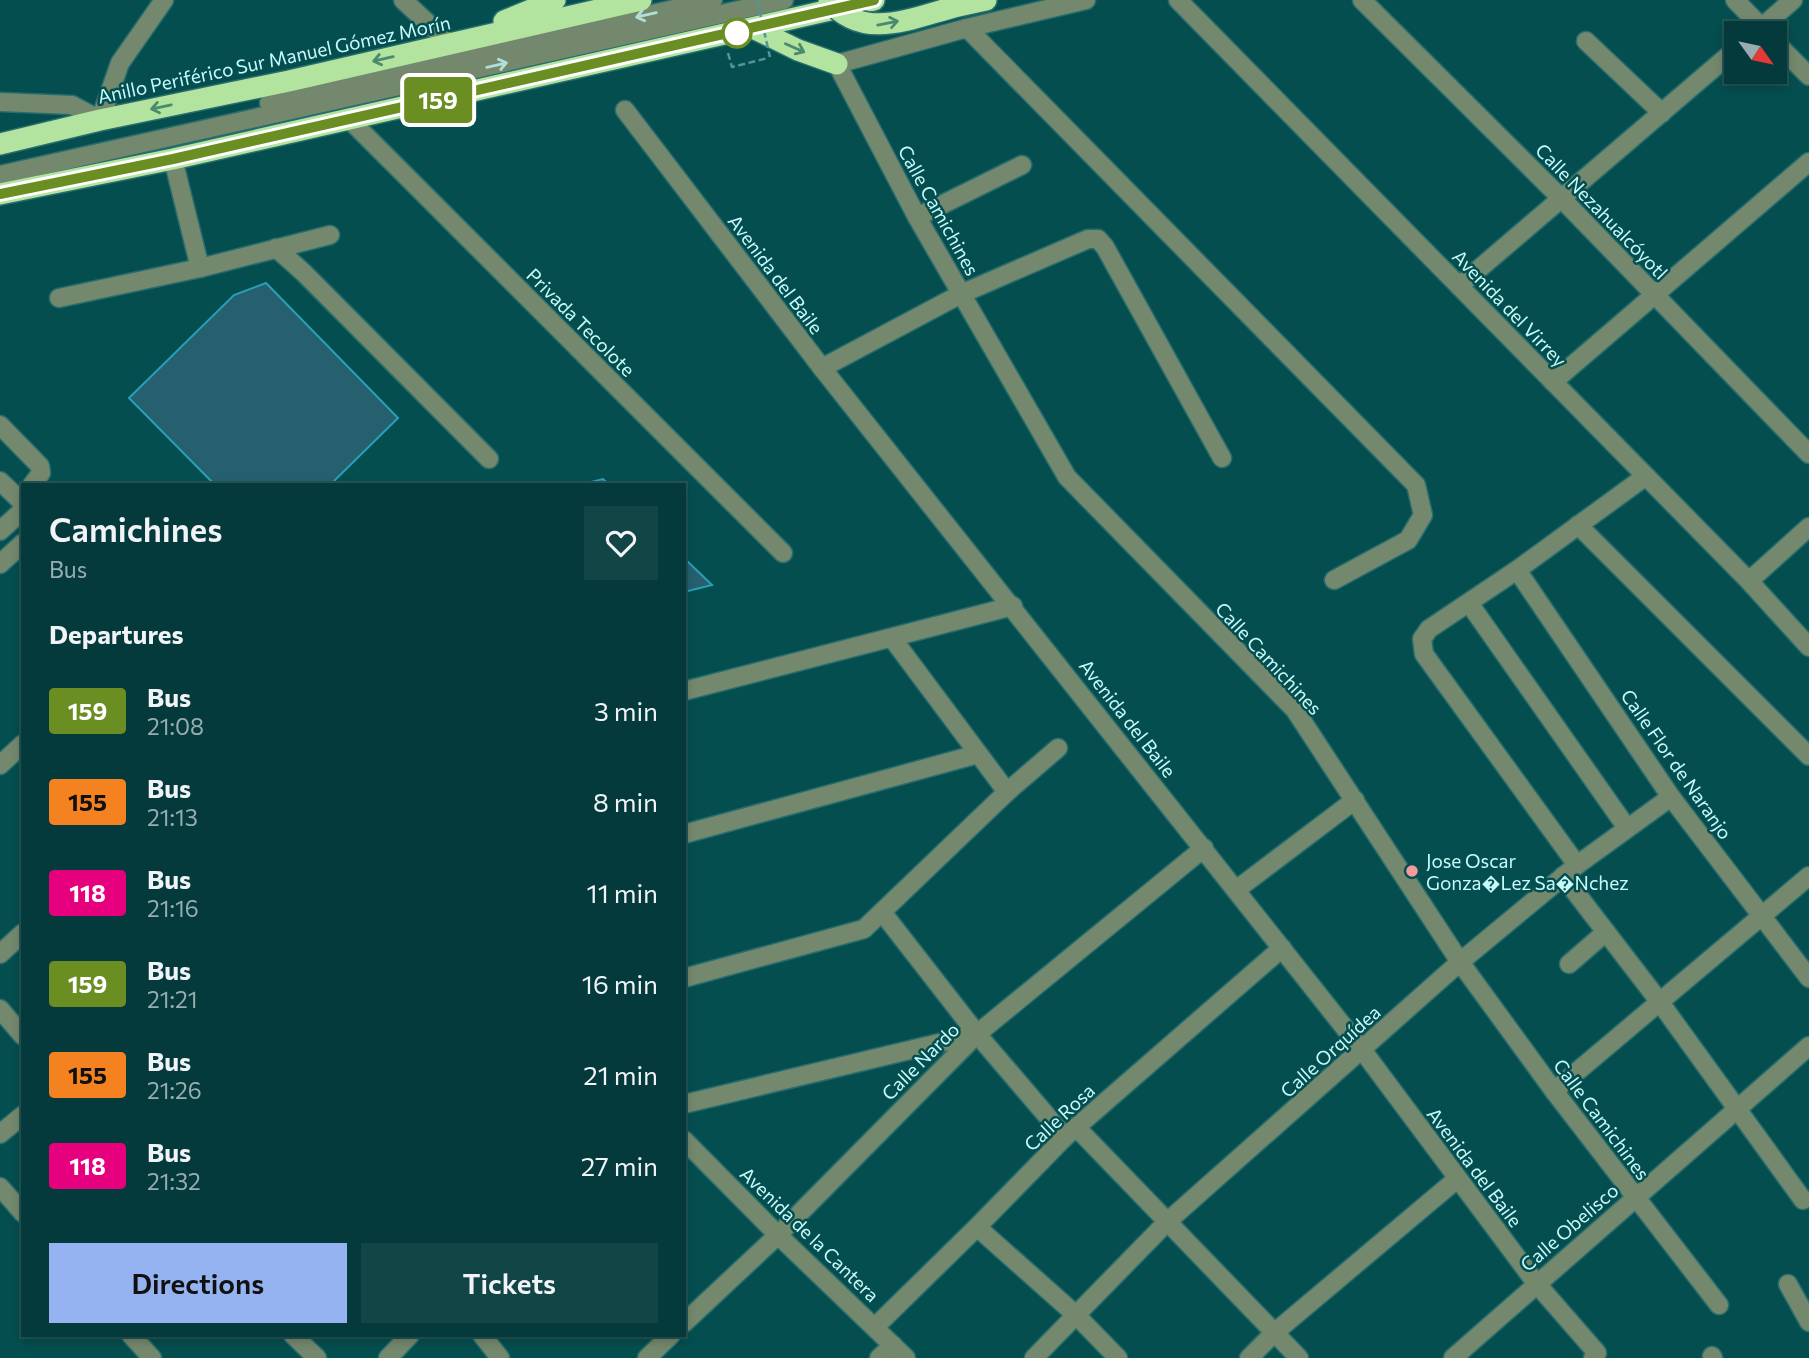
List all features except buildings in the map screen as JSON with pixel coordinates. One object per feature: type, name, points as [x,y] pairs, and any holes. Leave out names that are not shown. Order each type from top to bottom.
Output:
[{"type":"highway","points":[[450,44],[555,0]]},
{"type":"highway","name":"Anillo Periférico Sur Manuel Gómez Morín","points":[[0,144],[640,0]]},
{"type":"highway","points":[[829,0],[849,18],[869,25],[879,25],[985,0]]},
{"type":"highway","points":[[0,194],[173,159],[874,0]]},
{"type":"highway","points":[[755,29],[798,50],[837,64]]},
{"type":"street","points":[[0,102],[72,105],[100,120],[120,63],[164,0]]},
{"type":"street","points":[[403,0],[450,44]]},
{"type":"street","points":[[0,165],[713,0]]},
{"type":"street","points":[[0,175],[784,0]]},
{"type":"street","points":[[837,64],[967,28],[1086,0]]},
{"type":"street","name":"Avenida del Virrey","points":[[1178,0],[1749,581],[1809,648]]},
{"type":"street","name":"Calle Nezahualcóyotl","points":[[1362,0],[1561,198],[1809,454]]},
{"type":"street","points":[[1735,0],[1753,21]]},
{"type":"street","points":[[1771,21],[1793,0]]},
{"type":"street","points":[[967,28],[1416,485],[1423,515],[1409,540],[1334,580]]},
{"type":"street","points":[[1586,41],[1662,113]]},
{"type":"street","points":[[1787,54],[1809,76]]},
{"type":"street","points":[[1459,286],[1724,59]]},
{"type":"street","name":"Calle Camichines","points":[[837,64],[917,217],[1067,477],[1295,710],[1460,962],[1634,1197],[1719,1305]]},
{"type":"street","name":"Avenida del Baile","points":[[625,110],[822,369],[1013,606],[1363,1051],[1536,1283],[1595,1355]]},
{"type":"street","name":"Privada Tecolote","points":[[349,119],[783,553]]},
{"type":"street","points":[[173,159],[200,268]]},
{"type":"street","points":[[1553,382],[1809,162]]},
{"type":"street","points":[[917,217],[1022,165]]},
{"type":"street","points":[[59,298],[200,268],[330,235]]},
{"type":"street","points":[[822,369],[961,294],[1088,239],[1098,239],[1105,247],[1222,458]]},
{"type":"street","points":[[276,248],[489,459]]},
{"type":"street","points":[[0,425],[40,466],[41,473],[34,483]]},
{"type":"street","points":[[1646,476],[1517,570],[1429,629],[1422,639],[1424,654],[1570,870],[1606,932],[1803,1200]]},
{"type":"street","points":[[0,481],[21,501],[0,531]]},
{"type":"street","points":[[1578,526],[1809,756]]},
{"type":"street","points":[[1749,581],[1809,527]]},
{"type":"street","points":[[0,564],[21,544]]},
{"type":"street","name":"Calle Flor de Naranjo","points":[[1517,570],[1671,797],[1809,978]]},
{"type":"street","points":[[1469,603],[1627,828]]},
{"type":"street","points":[[686,690],[1013,606]]},
{"type":"street","points":[[892,638],[1007,792]]},
{"type":"street","points":[[0,765],[21,746]]},
{"type":"street","points":[[686,977],[864,929],[1007,792],[1058,748]]},
{"type":"street","points":[[686,833],[978,754]]},
{"type":"street","name":"Calle Orquídea","points":[[1034,1358],[1167,1223],[1460,962],[1570,870],[1671,797]]},
{"type":"street","points":[[1236,890],[1355,800]]},
{"type":"street","name":"Calle Nardo","points":[[686,1321],[778,1236],[976,1034],[1204,848]]},
{"type":"street","points":[[1554,1091],[1809,876]]},
{"type":"street","points":[[882,912],[976,1034],[1299,1358]]},
{"type":"street","points":[[1569,964],[1606,932]]},
{"type":"street","points":[[0,954],[21,935]]},
{"type":"street","name":"Calle Rosa","points":[[876,1327],[1071,1132],[1282,948]]},
{"type":"street","points":[[0,1009],[21,1034]]},
{"type":"street","points":[[686,1104],[976,1034]]},
{"type":"street","name":"Calle Obelisco","points":[[1452,1358],[1809,1046]]},
{"type":"street","points":[[0,1134],[21,1117]]},
{"type":"street","name":"Avenida de la Cantera","points":[[686,1142],[778,1236],[900,1352]]},
{"type":"street","points":[[1249,1358],[1274,1333],[1457,1179]]},
{"type":"street","points":[[0,1187],[21,1211]]},
{"type":"street","points":[[977,1227],[1076,1315],[1118,1358]]},
{"type":"street","points":[[1787,1284],[1809,1322]]},
{"type":"street","points":[[133,1337],[152,1358]]},
{"type":"street","points":[[295,1337],[317,1358]]},
{"type":"street","points":[[388,1358],[408,1337]]},
{"type":"street","points":[[484,1337],[500,1358]]},
{"type":"street","points":[[647,1358],[665,1337]]},
{"type":"street","points":[[879,1358],[900,1352]]},
{"type":"path","points":[[724,36],[732,67],[770,57],[757,0]]},
{"type":"bus line","name":"159","points":[[0,194],[173,159],[874,0]]},
{"type":"place","name":"Jose Oscar Gonza�Lez Sa�Nchez","points":[[1412,871]]}]
